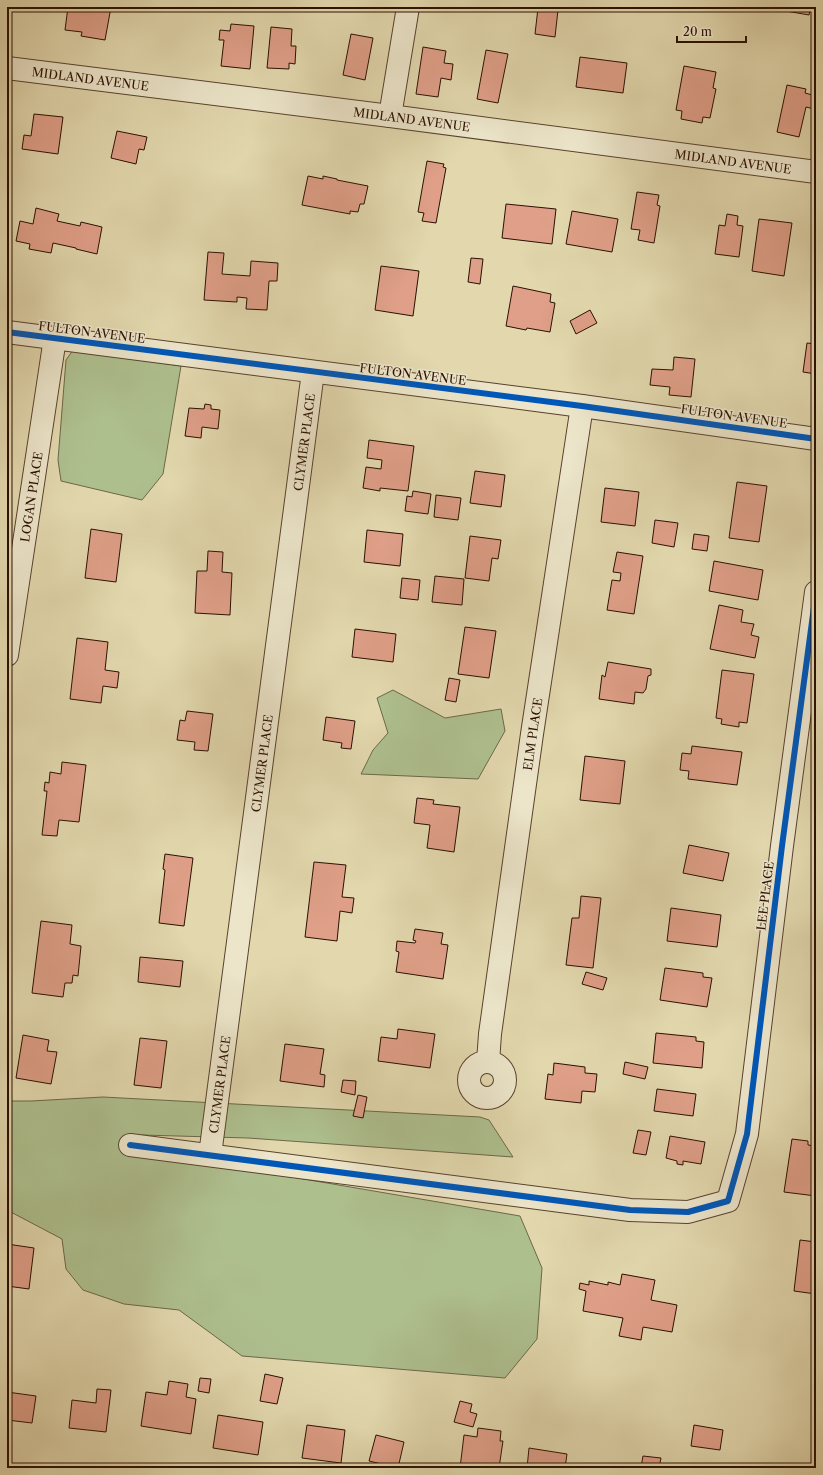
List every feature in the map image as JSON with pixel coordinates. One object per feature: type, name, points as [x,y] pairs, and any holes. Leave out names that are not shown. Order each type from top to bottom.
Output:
[{"type":"street","points":[[390,116],[408,7]]},
{"type":"street","name":"MIDLAND AVENUE","points":[[7,68],[390,116],[816,172]]},
{"type":"street","name":"FULTON AVENUE","points":[[7,332],[582,406],[816,439]]},
{"type":"street","name":"LOGAN PLACE","points":[[7,655],[55,338]]},
{"type":"street","name":"CLYMER PLACE","points":[[210,1155],[313,372]]},
{"type":"street","name":"ELM PLACE","points":[[488,1062],[490,1034],[532,734],[582,406]]},
{"type":"street","name":"LEE PLACE","points":[[210,1155],[630,1210],[688,1212],[728,1201],[747,1134],[782,846],[816,592]]},
{"type":"street","points":[[130,1145],[210,1155]]},
{"type":"green space","points":[[73,350],[181,366],[163,474],[142,500],[61,481],[58,460],[66,360]]},
{"type":"green space","points":[[393,690],[445,718],[501,709],[505,731],[478,779],[361,774],[373,750],[388,733],[377,698]]},
{"type":"green space","points":[[103,1097],[480,1117],[489,1120],[513,1157],[248,1138],[142,1135],[204,1162],[520,1216],[542,1268],[537,1339],[505,1378],[242,1356],[179,1310],[124,1304],[83,1290],[66,1269],[62,1239],[7,1210],[7,1101]]},
{"type":"building","points":[[68,7],[111,7],[105,40],[81,36],[82,32],[65,30]]},
{"type":"building","points":[[787,7],[816,7],[816,11],[810,10],[809,15],[786,11]]},
{"type":"building","points":[[538,8],[558,10],[555,37],[535,34]]},
{"type":"building","points":[[231,24],[254,26],[250,69],[221,66],[224,40],[219,40],[220,30],[230,31]]},
{"type":"building","points":[[271,27],[292,29],[291,46],[296,46],[295,64],[289,63],[289,69],[267,68]]},
{"type":"building","points":[[351,34],[373,38],[365,80],[343,75]]},
{"type":"building","points":[[423,47],[446,51],[444,63],[453,64],[451,80],[441,78],[438,97],[416,94]]},
{"type":"building","points":[[486,50],[508,54],[498,103],[477,99]]},
{"type":"building","points":[[580,57],[627,63],[623,93],[576,87]]},
{"type":"building","points":[[684,66],[716,72],[713,88],[716,89],[710,118],[703,117],[702,123],[681,119],[682,111],[676,110]]},
{"type":"building","points":[[787,85],[806,89],[805,93],[816,96],[814,109],[806,107],[799,137],[777,132]]},
{"type":"building","points":[[34,114],[63,117],[58,154],[22,149],[24,135],[31,136]]},
{"type":"building","points":[[117,131],[147,137],[144,150],[139,149],[136,164],[111,158]]},
{"type":"building","points":[[427,161],[444,164],[443,167],[446,168],[436,223],[422,221],[424,213],[418,212]]},
{"type":"building","points":[[308,176],[323,179],[323,176],[368,186],[364,204],[360,204],[358,212],[350,211],[350,214],[302,205]]},
{"type":"building","points":[[637,192],[659,195],[657,205],[660,206],[654,243],[638,240],[640,230],[631,229]]},
{"type":"building","points":[[506,204],[556,209],[552,244],[502,238]]},
{"type":"building","points":[[36,208],[59,214],[57,221],[80,226],[81,222],[102,227],[97,254],[53,243],[51,253],[29,249],[30,244],[16,241],[20,221],[33,224]]},
{"type":"building","points":[[572,211],[618,219],[612,252],[566,244]]},
{"type":"building","points":[[727,214],[738,216],[737,225],[743,226],[739,257],[715,254],[719,225],[725,226]]},
{"type":"building","points":[[759,219],[792,223],[784,276],[752,271]]},
{"type":"building","points":[[208,252],[224,253],[222,274],[250,276],[251,261],[278,263],[277,281],[269,281],[267,310],[246,309],[247,298],[237,297],[237,302],[204,300]]},
{"type":"building","points":[[471,258],[483,259],[480,284],[468,282]]},
{"type":"building","points":[[381,266],[419,271],[413,316],[375,310]]},
{"type":"building","points":[[513,286],[551,294],[550,302],[555,303],[550,332],[527,328],[526,330],[506,326]]},
{"type":"building","points":[[590,310],[597,323],[576,334],[570,321]]},
{"type":"building","points":[[807,343],[816,344],[816,374],[803,372]]},
{"type":"building","points":[[674,357],[695,359],[691,397],[669,395],[670,387],[650,385],[652,369],[673,370]]},
{"type":"building","points":[[205,404],[211,405],[211,409],[220,410],[218,429],[202,427],[201,438],[185,436],[189,408],[204,409]]},
{"type":"building","points":[[369,440],[414,446],[408,491],[380,488],[380,491],[363,488],[366,467],[381,469],[382,460],[367,458]]},
{"type":"building","points":[[475,471],[505,475],[501,507],[470,503]]},
{"type":"building","points":[[737,482],[767,486],[759,542],[729,538]]},
{"type":"building","points":[[605,488],[639,492],[635,526],[601,522]]},
{"type":"building","points":[[413,491],[431,494],[428,514],[405,511],[407,496],[412,497]]},
{"type":"building","points":[[436,495],[461,498],[458,520],[434,517]]},
{"type":"building","points":[[655,520],[678,523],[674,547],[652,543]]},
{"type":"building","points":[[91,529],[122,534],[116,582],[85,578]]},
{"type":"building","points":[[367,530],[403,534],[400,566],[364,562]]},
{"type":"building","points":[[694,534],[709,536],[707,551],[692,549]]},
{"type":"building","points":[[470,536],[501,540],[498,559],[492,558],[489,581],[465,578]]},
{"type":"building","points":[[208,551],[223,552],[222,572],[232,573],[230,615],[195,613],[197,571],[207,571]]},
{"type":"building","points":[[617,552],[643,556],[634,614],[607,610],[612,580],[620,581],[621,573],[613,572]]},
{"type":"building","points":[[714,561],[763,570],[758,600],[709,591]]},
{"type":"building","points":[[435,576],[464,579],[462,605],[432,602]]},
{"type":"building","points":[[402,578],[420,580],[418,600],[400,598]]},
{"type":"building","points":[[719,605],[743,610],[741,622],[754,624],[751,635],[759,637],[755,658],[710,649]]},
{"type":"building","points":[[465,627],[496,631],[489,678],[458,674]]},
{"type":"building","points":[[355,629],[396,634],[393,662],[352,657]]},
{"type":"building","points":[[77,638],[108,642],[105,670],[119,672],[117,688],[103,686],[101,703],[70,699]]},
{"type":"building","points":[[608,662],[651,669],[651,675],[648,676],[646,689],[643,693],[635,692],[634,704],[599,699],[602,675],[605,677]]},
{"type":"building","points":[[722,670],[754,674],[747,723],[739,722],[739,727],[721,724],[722,719],[716,718]]},
{"type":"building","points":[[449,678],[460,680],[456,702],[445,700]]},
{"type":"building","points":[[187,711],[213,714],[208,751],[194,750],[195,742],[177,740],[180,720],[185,721]]},
{"type":"building","points":[[326,717],[355,721],[351,749],[341,748],[342,743],[323,740]]},
{"type":"building","points":[[692,746],[742,752],[737,785],[688,779],[689,771],[680,770],[682,753],[691,754]]},
{"type":"building","points":[[585,756],[625,761],[620,804],[580,800]]},
{"type":"building","points":[[62,762],[86,765],[79,822],[59,820],[57,836],[42,835],[47,791],[44,791],[45,782],[49,783],[50,772],[61,774]]},
{"type":"building","points":[[417,798],[434,800],[433,804],[460,807],[454,852],[427,848],[430,825],[414,823]]},
{"type":"building","points":[[689,845],[729,853],[723,881],[683,873]]},
{"type":"building","points":[[165,854],[193,858],[184,926],[159,923],[165,870],[163,869]]},
{"type":"building","points":[[314,862],[346,865],[342,897],[354,898],[352,913],[340,911],[337,941],[305,937]]},
{"type":"building","points":[[581,896],[601,898],[593,968],[566,965],[572,918],[579,918]]},
{"type":"building","points":[[671,908],[721,915],[717,947],[667,941]]},
{"type":"building","points":[[41,921],[72,925],[70,944],[81,946],[78,976],[73,975],[72,983],[65,983],[63,997],[32,993]]},
{"type":"building","points":[[415,929],[443,933],[441,944],[448,945],[443,979],[396,972],[399,952],[396,951],[397,941],[415,943],[416,941],[413,940]]},
{"type":"building","points":[[140,957],[183,961],[180,987],[138,982]]},
{"type":"building","points":[[665,968],[703,973],[703,977],[712,978],[707,1007],[660,1000]]},
{"type":"building","points":[[586,972],[607,978],[603,990],[582,984]]},
{"type":"building","points":[[398,1029],[435,1034],[430,1068],[378,1061],[381,1037],[397,1039]]},
{"type":"building","points":[[656,1033],[696,1037],[696,1041],[704,1042],[702,1068],[653,1063]]},
{"type":"building","points":[[23,1035],[49,1040],[47,1051],[57,1052],[51,1084],[16,1078]]},
{"type":"building","points":[[140,1038],[167,1041],[161,1088],[134,1085]]},
{"type":"building","points":[[285,1044],[324,1049],[320,1074],[325,1075],[324,1087],[280,1081]]},
{"type":"building","points":[[625,1062],[648,1067],[645,1079],[623,1074]]},
{"type":"building","points":[[554,1063],[585,1067],[585,1073],[597,1074],[595,1092],[582,1091],[581,1103],[545,1099],[548,1074],[553,1075]]},
{"type":"building","points":[[343,1080],[356,1081],[355,1095],[341,1092]]},
{"type":"building","points":[[657,1089],[696,1094],[693,1116],[654,1111]]},
{"type":"building","points":[[358,1095],[367,1097],[363,1118],[353,1116]]},
{"type":"building","points":[[638,1130],[651,1132],[646,1155],[633,1153]]},
{"type":"building","points":[[670,1136],[705,1142],[701,1164],[683,1161],[683,1165],[677,1164],[677,1161],[666,1158]]},
{"type":"building","points":[[792,1139],[808,1141],[808,1145],[816,1146],[816,1196],[784,1192]]},
{"type":"building","points":[[800,1240],[816,1242],[816,1294],[794,1291]]},
{"type":"building","points":[[7,1244],[34,1248],[29,1289],[7,1286]]},
{"type":"building","points":[[622,1274],[655,1280],[651,1300],[677,1305],[672,1332],[643,1327],[641,1340],[619,1336],[623,1318],[583,1311],[586,1291],[579,1289],[580,1283],[589,1285],[589,1281],[608,1285],[608,1282],[620,1285]]},
{"type":"building","points":[[7,1311],[11,1311],[8,1337],[7,1337]]},
{"type":"building","points":[[265,1374],[283,1378],[277,1404],[260,1401]]},
{"type":"building","points":[[200,1378],[211,1379],[209,1393],[198,1391]]},
{"type":"building","points":[[169,1381],[188,1384],[186,1397],[196,1399],[191,1434],[141,1426],[146,1392],[167,1395]]},
{"type":"building","points":[[97,1389],[111,1390],[106,1432],[69,1428],[72,1400],[96,1403]]},
{"type":"building","points":[[7,1392],[36,1396],[32,1423],[7,1420]]},
{"type":"building","points":[[460,1401],[472,1404],[470,1412],[477,1414],[473,1427],[454,1422]]},
{"type":"building","points":[[218,1415],[263,1422],[258,1455],[213,1448]]},
{"type":"building","points":[[307,1425],[345,1430],[341,1463],[302,1458]]},
{"type":"building","points":[[694,1425],[723,1430],[720,1450],[691,1446]]},
{"type":"building","points":[[478,1428],[501,1431],[500,1441],[503,1441],[499,1468],[460,1468],[464,1435],[477,1437]]},
{"type":"building","points":[[376,1435],[404,1442],[398,1468],[369,1461]]},
{"type":"building","points":[[529,1448],[567,1454],[565,1468],[527,1468]]},
{"type":"building","points":[[643,1456],[661,1458],[659,1468],[619,1468],[619,1464],[641,1467]]},
{"type":"cycle path","points":[[7,332],[582,406],[816,439]]},
{"type":"cycle path","points":[[130,1145],[630,1210],[688,1212],[728,1201],[747,1134],[782,846],[816,592]]}]
